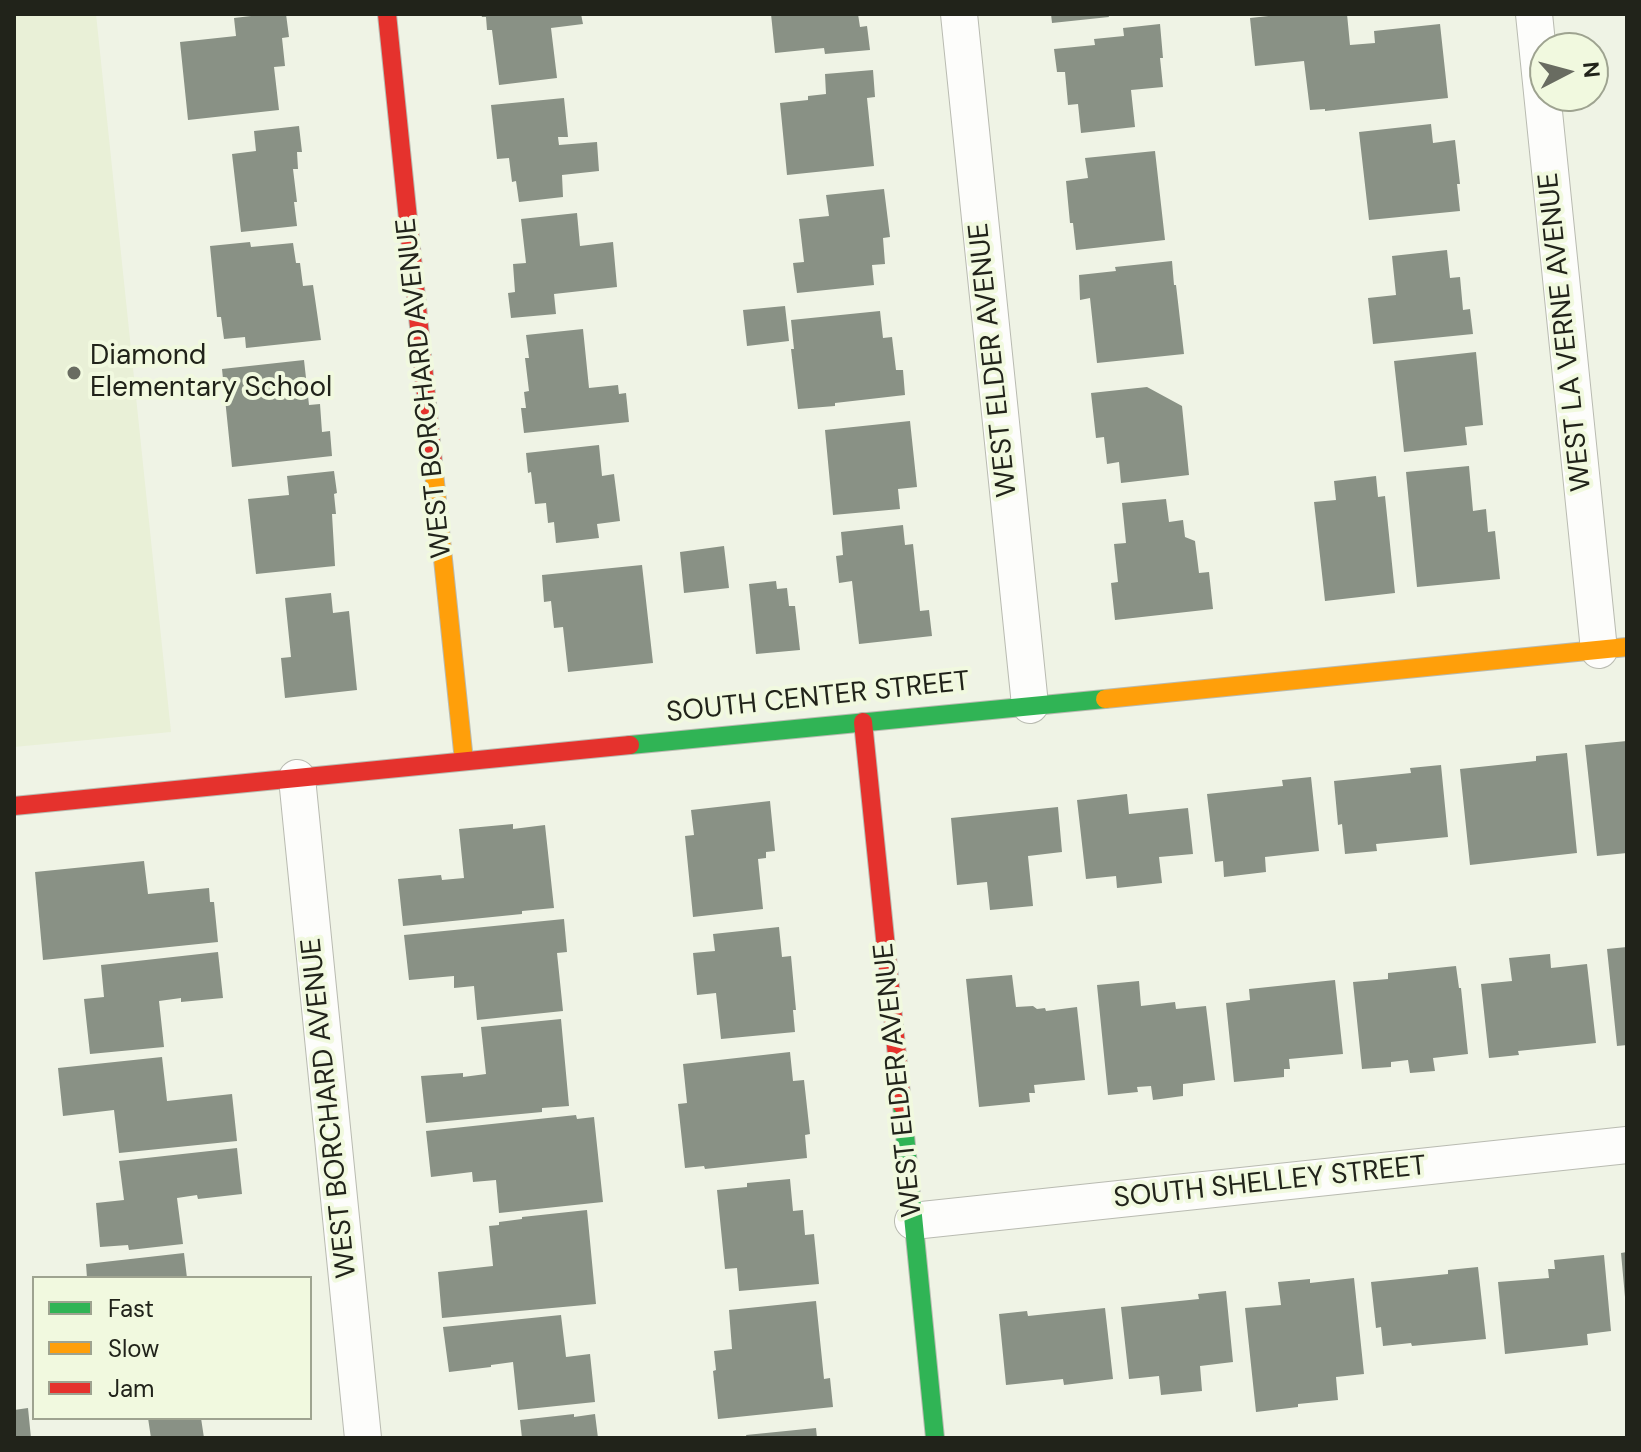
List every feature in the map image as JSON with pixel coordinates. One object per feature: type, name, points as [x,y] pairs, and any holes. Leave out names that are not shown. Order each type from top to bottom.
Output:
[{"type":"street","name":"WEST BORCHARD AVENUE","points":[[387,14],[464,761]]},
{"type":"street","name":"WEST ELDER AVENUE","points":[[959,14],[1030,705]]},
{"type":"street","name":"WEST LA VERNE AVENUE","points":[[1534,14],[1613,648]]},
{"type":"street","name":"SOUTH CENTER STREET","points":[[14,806],[1613,648]]},
{"type":"street","name":"WEST ELDER AVENUE","points":[[863,722],[935,1438]]},
{"type":"street","name":"WEST BORCHARD AVENUE","points":[[297,778],[363,1438]]},
{"type":"street","name":"SOUTH SHELLEY STREET","points":[[913,1221],[1627,1145]]},
{"type":"shaded area","name":"Diamond Elementary School","points":[[14,14],[96,14],[171,732],[14,747]]},
{"type":"building","points":[[286,14],[289,37],[282,38],[285,66],[274,67],[279,110],[188,120],[180,42],[236,36],[234,18]]},
{"type":"building","points":[[481,14],[581,14],[583,24],[551,28],[557,78],[499,85],[492,30],[487,30],[486,17]]},
{"type":"building","points":[[771,14],[858,14],[860,27],[867,26],[870,50],[825,54],[824,48],[775,53]]},
{"type":"building","points":[[1051,14],[1108,14],[1109,17],[1052,23]]},
{"type":"building","points":[[1287,14],[1347,14],[1350,45],[1375,43],[1374,31],[1440,24],[1448,98],[1310,110],[1304,61],[1255,66],[1250,18]]},
{"type":"building","points":[[1160,24],[1163,87],[1131,90],[1135,127],[1081,133],[1078,104],[1068,105],[1065,72],[1057,72],[1054,49],[1095,45],[1094,39],[1124,36],[1123,28]]},
{"type":"building","points":[[873,70],[875,97],[867,98],[874,166],[787,175],[780,103],[808,100],[808,96],[826,94],[825,74]]},
{"type":"building","points":[[564,98],[568,137],[558,137],[559,145],[597,142],[599,171],[562,175],[563,197],[519,202],[509,158],[497,159],[491,105]]},
{"type":"building","points":[[1431,124],[1433,143],[1455,140],[1460,211],[1369,220],[1359,132]]},
{"type":"building","points":[[299,126],[302,152],[297,152],[298,169],[293,169],[297,226],[241,232],[232,154],[256,151],[254,131]]},
{"type":"building","points":[[1155,151],[1165,240],[1076,250],[1066,181],[1088,178],[1085,158]]},
{"type":"building","points":[[884,189],[890,237],[883,238],[885,264],[872,265],[874,285],[797,293],[793,263],[804,262],[799,219],[829,216],[826,195]]},
{"type":"building","points":[[577,213],[580,246],[613,242],[617,287],[554,294],[556,314],[511,318],[508,293],[515,292],[513,264],[526,263],[521,219]]},
{"type":"building","points":[[250,242],[251,247],[293,243],[303,286],[313,285],[321,340],[246,348],[245,337],[224,339],[221,317],[217,317],[210,246]]},
{"type":"building","points":[[1447,250],[1450,278],[1460,277],[1463,310],[1470,309],[1473,334],[1373,344],[1368,298],[1396,295],[1392,256]]},
{"type":"building","points":[[1172,261],[1184,354],[1097,363],[1090,298],[1080,300],[1079,275],[1116,271],[1115,267]]},
{"type":"building","points":[[785,306],[789,341],[747,346],[743,310]]},
{"type":"building","points":[[880,311],[883,338],[892,337],[896,370],[903,370],[905,395],[798,409],[791,320]]},
{"type":"building","points":[[583,329],[589,388],[618,385],[619,394],[626,393],[629,422],[524,433],[521,408],[526,408],[524,392],[529,391],[526,335]]},
{"type":"building","points":[[1476,352],[1483,425],[1465,427],[1467,445],[1404,452],[1394,361]]},
{"type":"building","points":[[304,360],[309,405],[320,404],[322,432],[330,431],[332,456],[232,467],[222,369]]},
{"type":"building","points":[[1147,387],[1182,406],[1189,475],[1121,483],[1119,462],[1107,464],[1104,437],[1096,438],[1091,393]]},
{"type":"building","points":[[910,421],[917,487],[898,489],[900,509],[833,515],[825,430]]},
{"type":"building","points":[[599,445],[602,476],[614,474],[620,521],[597,524],[599,538],[556,543],[554,522],[548,523],[546,503],[535,504],[526,453]]},
{"type":"building","points":[[1469,466],[1473,511],[1486,509],[1488,532],[1495,531],[1500,579],[1417,587],[1406,472]]},
{"type":"building","points":[[334,471],[337,493],[334,494],[336,514],[332,514],[335,566],[256,574],[248,499],[289,495],[287,476]]},
{"type":"building","points":[[1376,476],[1378,497],[1385,496],[1395,593],[1325,601],[1314,502],[1336,500],[1334,481]]},
{"type":"building","points":[[1166,499],[1169,522],[1183,520],[1185,537],[1195,541],[1199,573],[1209,572],[1213,609],[1115,620],[1111,583],[1118,582],[1114,544],[1126,543],[1122,503]]},
{"type":"building","points":[[903,525],[905,545],[913,544],[920,611],[929,610],[932,636],[859,644],[852,581],[839,583],[836,556],[843,555],[841,532]]},
{"type":"building","points":[[724,546],[729,588],[684,593],[680,552]]},
{"type":"building","points":[[642,565],[653,663],[568,672],[563,627],[554,628],[551,601],[544,602],[542,575]]},
{"type":"building","points":[[776,581],[777,589],[787,588],[789,606],[795,606],[800,650],[756,654],[749,584]]},
{"type":"building","points":[[331,593],[333,613],[349,611],[357,690],[285,698],[281,658],[291,657],[285,598]]},
{"type":"building","points":[[1627,741],[1627,853],[1597,856],[1585,745]]},
{"type":"building","points":[[1567,753],[1577,853],[1470,865],[1460,769],[1536,761],[1536,756]]},
{"type":"building","points":[[1441,765],[1448,837],[1376,844],[1377,851],[1345,854],[1342,824],[1338,825],[1334,781],[1411,773],[1410,768]]},
{"type":"building","points":[[1311,777],[1319,851],[1265,857],[1266,872],[1224,877],[1223,861],[1215,862],[1207,794],[1283,786],[1282,780]]},
{"type":"building","points":[[1127,794],[1129,814],[1188,808],[1193,854],[1159,857],[1162,883],[1117,888],[1116,876],[1086,879],[1077,800]]},
{"type":"building","points":[[770,801],[775,851],[766,852],[766,858],[758,859],[763,909],[693,917],[685,836],[694,835],[691,810]]},
{"type":"building","points":[[1058,807],[1062,852],[1028,856],[1033,906],[990,910],[987,882],[957,885],[951,818]]},
{"type":"building","points":[[513,824],[513,829],[545,825],[554,908],[403,926],[398,879],[441,875],[442,880],[464,878],[459,829]]},
{"type":"building","points":[[144,861],[148,894],[209,888],[210,902],[214,902],[218,942],[43,960],[35,872]]},
{"type":"building","points":[[564,919],[567,952],[557,953],[563,1011],[477,1020],[474,986],[454,988],[454,976],[409,980],[404,935]]},
{"type":"building","points":[[779,927],[782,957],[791,956],[795,1032],[721,1039],[716,993],[697,995],[693,953],[715,951],[713,934]]},
{"type":"building","points":[[1627,947],[1627,1045],[1617,1046],[1607,949]]},
{"type":"building","points":[[218,952],[223,998],[159,1001],[164,1047],[90,1054],[84,999],[104,997],[101,965]]},
{"type":"building","points":[[1550,954],[1551,968],[1587,964],[1596,1043],[1518,1051],[1519,1055],[1489,1058],[1481,984],[1512,981],[1509,958]]},
{"type":"building","points":[[1456,966],[1468,1054],[1433,1058],[1435,1071],[1410,1073],[1408,1060],[1391,1062],[1391,1067],[1362,1069],[1353,982],[1388,979],[1388,973]]},
{"type":"building","points":[[1012,975],[1016,1007],[1033,1006],[1045,1008],[1046,1011],[1077,1007],[1085,1080],[1034,1085],[1035,1093],[1029,1093],[1030,1102],[979,1107],[966,979]]},
{"type":"building","points":[[1335,980],[1343,1054],[1289,1059],[1290,1069],[1284,1069],[1284,1077],[1234,1082],[1226,1003],[1250,1000],[1249,989]]},
{"type":"building","points":[[1139,981],[1141,1006],[1175,1002],[1176,1009],[1206,1006],[1215,1080],[1183,1084],[1183,1096],[1153,1100],[1151,1086],[1137,1087],[1138,1092],[1108,1095],[1097,985]]},
{"type":"building","points":[[561,1019],[569,1106],[542,1108],[542,1112],[426,1123],[421,1076],[486,1074],[481,1027]]},
{"type":"building","points":[[790,1052],[793,1081],[804,1080],[810,1134],[805,1135],[807,1158],[705,1169],[704,1166],[685,1168],[678,1104],[687,1103],[683,1064]]},
{"type":"building","points":[[162,1057],[167,1101],[232,1094],[237,1141],[119,1153],[114,1110],[63,1116],[58,1068]]},
{"type":"building","points":[[576,1115],[577,1119],[594,1117],[603,1202],[499,1213],[496,1180],[473,1182],[472,1172],[431,1177],[426,1131]]},
{"type":"building","points":[[237,1148],[242,1194],[177,1198],[183,1244],[129,1250],[128,1245],[100,1247],[96,1203],[124,1200],[119,1161]]},
{"type":"building","points":[[790,1179],[793,1211],[803,1210],[805,1235],[814,1234],[819,1284],[739,1291],[737,1268],[725,1269],[717,1190],[747,1187],[747,1183]]},
{"type":"building","points":[[587,1210],[596,1304],[442,1318],[438,1272],[493,1266],[489,1226],[522,1217]]},
{"type":"building","points":[[1627,1252],[1627,1297],[1625,1297],[1621,1253]]},
{"type":"building","points":[[184,1253],[187,1276],[87,1276],[86,1264]]},
{"type":"building","points":[[1604,1255],[1611,1331],[1587,1334],[1588,1345],[1505,1354],[1498,1282],[1549,1278],[1548,1269],[1555,1269],[1554,1260]]},
{"type":"building","points":[[1478,1267],[1486,1339],[1383,1346],[1381,1327],[1376,1328],[1371,1282],[1448,1274],[1448,1270]]},
{"type":"building","points":[[1354,1278],[1364,1374],[1336,1377],[1338,1400],[1256,1412],[1245,1308],[1281,1305],[1278,1282],[1310,1279],[1310,1283]]},
{"type":"building","points":[[1226,1291],[1233,1362],[1200,1366],[1202,1391],[1161,1395],[1159,1376],[1129,1379],[1121,1307],[1199,1299],[1198,1294]]},
{"type":"building","points":[[816,1301],[824,1379],[830,1378],[833,1407],[718,1419],[714,1351],[732,1349],[729,1310]]},
{"type":"building","points":[[1105,1308],[1113,1379],[1064,1385],[1063,1379],[1006,1385],[999,1314],[1027,1311],[1028,1316]]},
{"type":"building","points":[[561,1315],[566,1357],[590,1354],[595,1402],[518,1410],[513,1362],[449,1372],[443,1327]]},
{"type":"building","points":[[28,1408],[31,1438],[14,1438],[14,1410]]},
{"type":"building","points":[[574,1414],[574,1417],[595,1414],[598,1438],[522,1438],[520,1420]]},
{"type":"building","points":[[148,1420],[201,1420],[204,1438],[151,1438]]},
{"type":"building","points":[[816,1428],[817,1438],[747,1438],[746,1435]]},
{"type":"traffic: fast","points":[[630,745],[1105,699]]},
{"type":"traffic: fast","points":[[902,1105],[935,1438]]},
{"type":"traffic: slow","points":[[433,463],[464,761]]},
{"type":"traffic: slow","points":[[1105,699],[1627,647]]},
{"type":"traffic: jam","points":[[387,14],[433,463]]},
{"type":"traffic: jam","points":[[863,722],[902,1105]]},
{"type":"traffic: jam","points":[[14,806],[630,745]]},
{"type":"place","name":"Diamond Elementary School","points":[[74,373]]}]
